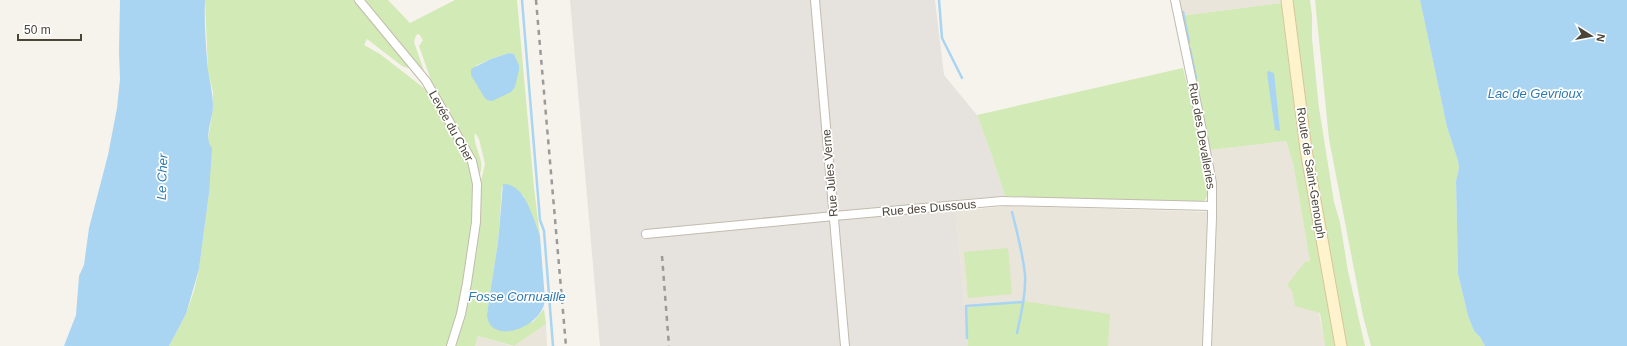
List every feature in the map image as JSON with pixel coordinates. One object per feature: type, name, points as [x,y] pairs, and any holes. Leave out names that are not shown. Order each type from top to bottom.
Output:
[{"type":"street","name":"Levée du Cher","points":[[359,0],[426,81],[472,161],[477,184],[476,222],[461,314],[451,346]]},
{"type":"street","name":"Rue Jules Verne","points":[[815,0],[845,346]]},
{"type":"street","name":"Rue des Devalleries","points":[[1175,0],[1210,167],[1212,206],[1207,346]]},
{"type":"street","name":"Route de Saint-Genouph","points":[[1288,0],[1306,150],[1341,346]]},
{"type":"street","name":"Rue des Dussous","points":[[646,234],[1014,201],[1212,206]]},
{"type":"shaded area","points":[[570,0],[935,0],[944,75],[977,115],[1005,196],[955,200],[968,346],[600,346]]},
{"type":"shaded area","points":[[1177,0],[1281,0],[1282,3],[1180,16]]},
{"type":"shaded area","points":[[1286,141],[1293,163],[1325,346],[968,346],[956,211],[1008,206],[1216,212],[1209,150]]},
{"type":"shaded area","points":[[546,324],[547,346],[514,346]]},
{"type":"shaded area","points":[[478,336],[505,344],[512,346],[475,346]]},
{"type":"green space","points":[[205,0],[355,0],[408,65],[408,68],[402,66],[367,39],[364,45],[380,54],[429,92],[453,130],[469,164],[473,185],[473,214],[458,311],[447,346],[169,346],[186,314],[194,291],[199,269],[209,193],[208,139],[213,109],[213,92],[208,72]]},
{"type":"green space","points":[[363,0],[388,0],[410,23],[455,0],[517,0],[534,188],[540,236],[523,195],[502,186],[498,242],[487,314],[533,322],[544,309],[546,324],[514,346],[478,336],[475,346],[453,346],[480,185],[485,164],[479,139],[475,133],[475,143],[481,164],[479,176],[467,144],[432,83],[419,46],[423,40],[419,34],[416,35],[414,42],[425,74]],"holes":[[[509,53],[514,54],[519,65],[475,66]]]},
{"type":"green space","points":[[1293,0],[1310,0],[1312,15],[1312,39],[1319,108],[1334,202],[1340,222],[1348,271],[1365,346],[1345,346],[1309,143]]},
{"type":"green space","points":[[1315,0],[1420,0],[1447,127],[1459,168],[1456,181],[1458,274],[1468,316],[1474,331],[1480,337],[1485,346],[1371,346],[1363,316],[1329,139]]},
{"type":"green space","points":[[1282,3],[1298,139],[1336,346],[1325,346],[1320,313],[1295,306],[1292,291],[1287,285],[1305,262],[1310,261],[1293,163],[1286,141],[1209,150],[1180,16]]},
{"type":"green space","points":[[1183,68],[1203,148],[1208,194],[1205,200],[1196,203],[1005,196],[977,115]]},
{"type":"green space","points":[[1008,248],[1012,294],[968,298],[964,252]]},
{"type":"green space","points":[[1023,301],[1110,314],[1108,346],[968,346],[965,308]]},
{"type":"water","name":"Le Cher","points":[[120,0],[205,0],[208,70],[213,112],[208,134],[209,144],[212,148],[209,193],[199,269],[186,314],[169,346],[64,346],[76,315],[79,276],[84,265],[89,228],[108,155],[117,108],[120,79]]},
{"type":"water","name":"Lac de Gevrioux","points":[[1420,0],[1627,0],[1627,346],[1485,346],[1480,337],[1474,331],[1468,316],[1458,274],[1456,181],[1459,168],[1458,161],[1447,127]]},
{"type":"water","points":[[509,53],[514,54],[519,65],[515,87],[511,92],[492,101],[487,100],[471,75],[471,69],[491,59]]},
{"type":"water","points":[[1268,71],[1274,73],[1280,131],[1275,130],[1267,73]]},
{"type":"water","name":"Fosse Cornuaille","points":[[503,184],[510,185],[522,194],[530,209],[538,230],[540,236],[545,300],[542,310],[535,319],[526,326],[515,330],[505,331],[496,329],[490,324],[487,314],[498,242]]},
{"type":"waterway","points":[[522,0],[540,220],[544,231],[553,346]]},
{"type":"waterway","points":[[939,0],[942,38],[962,78]]},
{"type":"waterway","points":[[1183,12],[1189,42]]},
{"type":"waterway","points":[[1190,49],[1196,78]]},
{"type":"waterway","points":[[1012,212],[1025,275],[1024,297],[1017,333]]},
{"type":"waterway","points":[[967,338],[966,306],[1023,302]]},
{"type":"railway","points":[[536,0],[566,346]]},
{"type":"railway","points":[[662,256],[669,346]]}]
